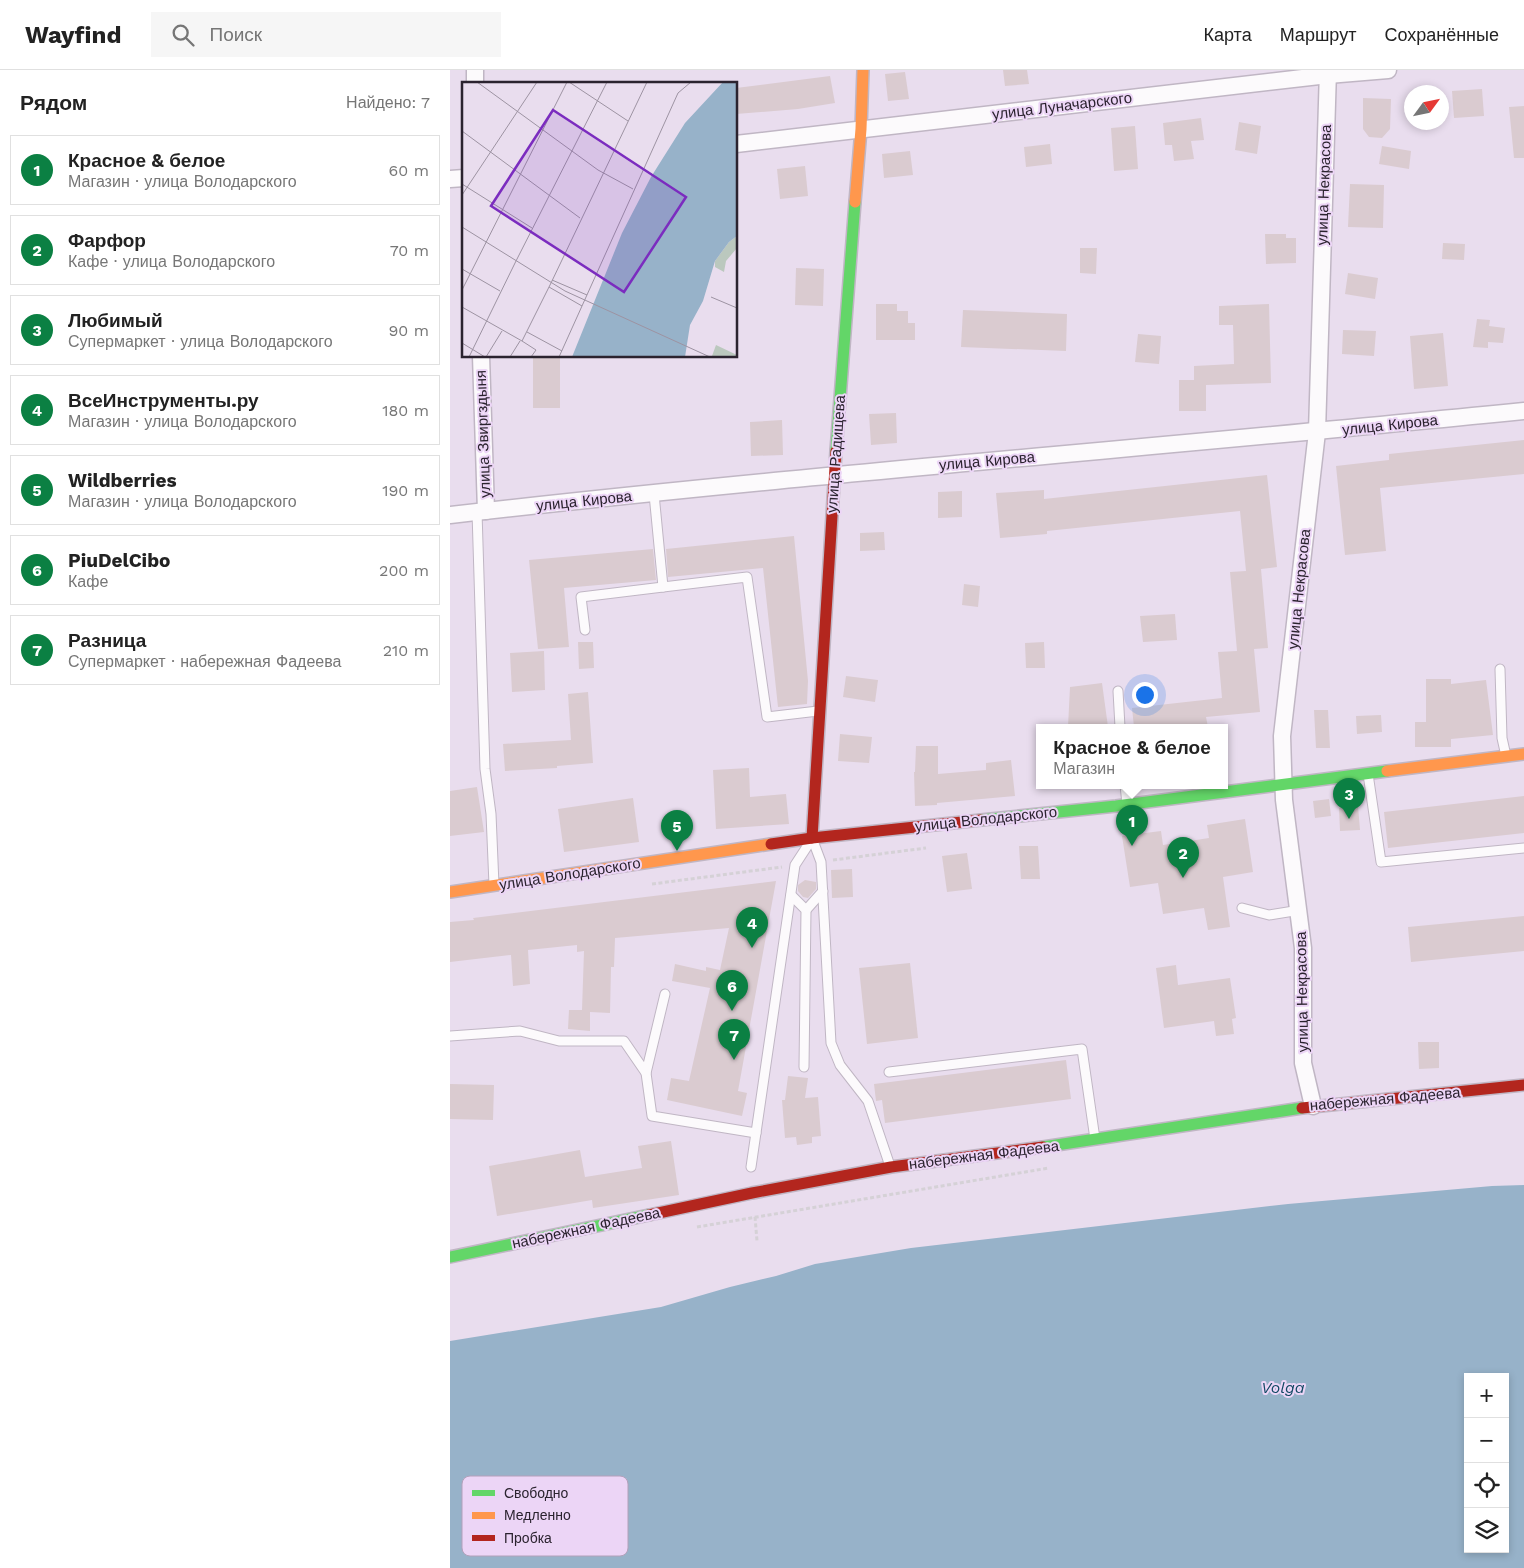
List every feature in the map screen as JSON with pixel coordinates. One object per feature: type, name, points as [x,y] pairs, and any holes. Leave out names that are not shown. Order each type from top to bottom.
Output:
[{"type":"street","name":"улица Радищева","points":[[812,838],[834,475],[864,70]]},
{"type":"street","name":"улица Луначарского","points":[[738,144],[1328,73],[1388,70]]},
{"type":"street","name":"улица Некрасова","points":[[1313,1106],[1303,1063],[1303,948],[1300,910],[1284,800],[1282,736],[1317,432],[1328,73]]},
{"type":"street","name":"улица Звиргздыня","points":[[481,358],[481,512]]},
{"type":"street","name":"улица Кирова","points":[[450,515],[834,475],[1317,432],[1524,411]]},
{"type":"street","name":"улица Володарского","points":[[450,892],[812,838],[1128,804],[1524,754]]},
{"type":"street","name":"набережная Фадеева","points":[[450,1257],[752,1193],[891,1167],[1095,1140],[1313,1106],[1524,1085]]},
{"type":"lane","points":[[654,494],[663,587]]},
{"type":"lane","points":[[481,512],[485,768],[491,814],[494,886]]},
{"type":"lane","points":[[585,630],[581,597],[747,577],[767,717],[820,711]]},
{"type":"lane","points":[[1500,669],[1502,738],[1506,756]]},
{"type":"lane","points":[[1118,691],[1120,724]]},
{"type":"lane","points":[[1368,773],[1381,862],[1524,848]]},
{"type":"lane","points":[[1126,789],[1128,804]]},
{"type":"lane","points":[[812,838],[821,862],[831,1043],[840,1065],[868,1101],[891,1167]]},
{"type":"lane","points":[[751,1167],[795,865],[812,838]]},
{"type":"lane","points":[[804,1067],[806,910],[822,891]]},
{"type":"lane","points":[[791,895],[806,910]]},
{"type":"lane","points":[[1242,908],[1269,915],[1300,910]]},
{"type":"lane","points":[[665,994],[646,1073],[652,1116],[756,1133]]},
{"type":"lane","points":[[450,1036],[520,1031],[559,1041],[624,1041],[646,1073]]},
{"type":"lane","points":[[889,1072],[1082,1049],[1095,1140]]},
{"type":"path","points":[[696,1227],[1054,1167]]},
{"type":"path","points":[[755,1217],[757,1242]]},
{"type":"water","name":"Volga","points":[[1524,1185],[1524,1568],[450,1568],[450,1341],[661,1307],[815,1264],[911,1248],[1288,1204],[1492,1186]]},
{"type":"building","points":[[1003,70],[1027,70],[1029,84],[1005,86]]},
{"type":"building","points":[[905,72],[909,99],[888,101],[885,74]]},
{"type":"building","points":[[830,76],[835,103],[798,109],[738,114],[738,88]]},
{"type":"building","points":[[1482,89],[1484,116],[1454,118],[1452,91]]},
{"type":"building","points":[[1363,98],[1391,99],[1390,129],[1382,138],[1369,137],[1363,129]]},
{"type":"building","points":[[1524,106],[1524,158],[1514,158],[1509,107]]},
{"type":"building","points":[[1201,118],[1204,140],[1191,141],[1194,159],[1174,161],[1172,145],[1165,145],[1163,123]]},
{"type":"building","points":[[1239,122],[1261,126],[1257,154],[1235,150]]},
{"type":"building","points":[[1135,126],[1138,169],[1114,171],[1111,128]]},
{"type":"building","points":[[1050,144],[1052,164],[1026,167],[1024,147]]},
{"type":"building","points":[[1382,146],[1411,151],[1409,169],[1379,164]]},
{"type":"building","points":[[910,151],[913,175],[884,178],[882,154]]},
{"type":"building","points":[[805,166],[808,196],[780,199],[777,169]]},
{"type":"building","points":[[1350,184],[1384,185],[1383,228],[1348,227]]},
{"type":"building","points":[[1265,234],[1286,234],[1286,238],[1296,238],[1296,263],[1266,264]]},
{"type":"building","points":[[1443,243],[1465,244],[1464,260],[1442,259]]},
{"type":"building","points":[[1080,248],[1097,248],[1096,274],[1080,273]]},
{"type":"building","points":[[796,268],[824,269],[823,306],[795,305]]},
{"type":"building","points":[[1348,273],[1378,278],[1375,299],[1345,294]]},
{"type":"building","points":[[876,304],[897,304],[897,311],[908,311],[908,323],[915,323],[915,340],[876,340]]},
{"type":"building","points":[[1269,304],[1271,383],[1206,385],[1206,411],[1179,411],[1179,380],[1194,380],[1194,366],[1234,364],[1233,325],[1219,325],[1219,306]]},
{"type":"building","points":[[963,310],[1067,314],[1066,351],[961,347]]},
{"type":"building","points":[[1477,319],[1490,320],[1489,326],[1505,328],[1503,343],[1488,342],[1488,348],[1473,347]]},
{"type":"building","points":[[1343,330],[1376,331],[1374,356],[1342,354]]},
{"type":"building","points":[[1443,333],[1448,386],[1414,389],[1410,336]]},
{"type":"building","points":[[1138,334],[1161,336],[1159,364],[1135,362]]},
{"type":"building","points":[[533,358],[560,358],[560,408],[533,408]]},
{"type":"building","points":[[896,413],[897,443],[871,445],[869,414]]},
{"type":"building","points":[[782,420],[783,455],[751,456],[750,422]]},
{"type":"building","points":[[1524,440],[1524,474],[1380,488],[1386,551],[1345,555],[1336,466],[1389,460],[1389,454]]},
{"type":"building","points":[[1267,475],[1277,567],[1261,569],[1268,648],[1254,649],[1260,712],[1206,717],[1207,724],[1134,724],[1132,708],[1222,698],[1218,652],[1237,651],[1230,572],[1246,571],[1240,511],[1047,531],[1047,534],[1000,538],[996,493],[1044,490],[1044,499]]},
{"type":"building","points":[[962,491],[962,517],[938,518],[938,492]]},
{"type":"building","points":[[884,532],[885,550],[860,551],[860,533]]},
{"type":"building","points":[[794,536],[808,681],[807,704],[778,707],[763,568],[668,577],[666,549]]},
{"type":"building","points":[[653,549],[656,580],[564,588],[569,647],[538,649],[529,560]]},
{"type":"building","points":[[964,584],[980,586],[978,607],[962,605]]},
{"type":"building","points":[[1175,614],[1177,640],[1143,642],[1140,616]]},
{"type":"building","points":[[578,642],[593,642],[594,668],[579,669]]},
{"type":"building","points":[[1044,642],[1045,668],[1026,668],[1025,643]]},
{"type":"building","points":[[544,651],[545,690],[512,692],[510,653]]},
{"type":"building","points":[[846,676],[878,680],[875,702],[843,697]]},
{"type":"building","points":[[1426,679],[1451,679],[1451,684],[1486,680],[1493,735],[1451,739],[1451,747],[1415,747],[1415,722],[1426,722]]},
{"type":"building","points":[[1102,683],[1108,724],[1068,724],[1070,687]]},
{"type":"building","points":[[588,692],[593,763],[557,766],[557,768],[505,771],[503,744],[571,740],[568,694]]},
{"type":"building","points":[[1314,710],[1328,710],[1330,748],[1316,748]]},
{"type":"building","points":[[1381,715],[1382,732],[1357,734],[1356,716]]},
{"type":"building","points":[[840,734],[872,737],[869,763],[838,761]]},
{"type":"building","points":[[916,746],[938,746],[938,774],[986,770],[986,763],[1011,760],[1015,796],[915,806],[914,772]]},
{"type":"building","points":[[749,768],[750,797],[786,794],[789,824],[716,829],[713,770]]},
{"type":"building","points":[[477,787],[484,832],[450,836],[450,791]]},
{"type":"building","points":[[1524,796],[1524,833],[1388,848],[1384,812]]},
{"type":"building","points":[[633,798],[639,842],[564,852],[558,809]]},
{"type":"building","points":[[1329,799],[1331,816],[1315,818],[1313,801]]},
{"type":"building","points":[[1358,806],[1360,830],[1340,831],[1339,808]]},
{"type":"building","points":[[1245,819],[1253,872],[1223,877],[1230,927],[1208,930],[1204,908],[1163,914],[1158,883],[1130,887],[1122,836],[1161,831],[1163,845],[1209,838],[1207,825]]},
{"type":"building","points":[[1019,846],[1038,846],[1040,879],[1021,879]]},
{"type":"building","points":[[967,853],[972,889],[947,892],[942,856]]},
{"type":"building","points":[[852,869],[853,897],[832,898],[831,870]]},
{"type":"building","points":[[805,880],[816,882],[816,889],[808,898],[803,897],[798,891],[798,885]]},
{"type":"building","points":[[776,881],[738,1091],[747,1093],[742,1116],[667,1100],[671,1078],[689,1081],[710,988],[672,981],[675,964],[706,971],[706,967],[720,970],[729,928],[615,938],[614,967],[611,967],[610,1013],[590,1012],[590,1031],[568,1029],[569,1010],[582,1010],[584,951],[577,952],[577,945],[528,950],[530,984],[513,986],[511,955],[450,962],[450,922]]},
{"type":"building","points":[[1524,916],[1524,951],[1411,962],[1408,927]]},
{"type":"building","points":[[910,963],[918,1038],[867,1044],[859,968]]},
{"type":"building","points":[[1176,965],[1178,985],[1230,978],[1236,1018],[1232,1019],[1234,1034],[1216,1036],[1214,1021],[1164,1028],[1156,968]]},
{"type":"building","points":[[1418,1042],[1439,1042],[1439,1068],[1419,1069]]},
{"type":"building","points":[[1066,1060],[1071,1099],[885,1123],[882,1100],[876,1101],[874,1084]]},
{"type":"building","points":[[788,1076],[808,1078],[805,1098],[818,1097],[821,1136],[812,1137],[812,1143],[797,1145],[796,1137],[785,1138],[782,1100],[785,1100]]},
{"type":"building","points":[[450,1084],[494,1085],[493,1120],[450,1119]]},
{"type":"building","points":[[671,1141],[679,1195],[593,1208],[592,1200],[497,1216],[489,1166],[580,1150],[585,1177],[642,1168],[638,1146]]},
{"type":"traffic: fast","points":[[836,451],[855,202]]},
{"type":"traffic: fast","points":[[981,820],[1116,806],[1387,771]]},
{"type":"traffic: fast","points":[[1043,1147],[1302,1108]]},
{"type":"traffic: fast","points":[[450,1257],[649,1215]]},
{"type":"traffic: slow","points":[[855,202],[861,129],[863,70]]},
{"type":"traffic: slow","points":[[1387,771],[1524,754]]},
{"type":"traffic: slow","points":[[450,892],[771,844]]},
{"type":"traffic: jam","points":[[812,838],[836,451]]},
{"type":"traffic: jam","points":[[771,844],[981,820]]},
{"type":"traffic: jam","points":[[1302,1108],[1524,1085]]},
{"type":"traffic: jam","points":[[649,1215],[752,1193],[891,1167],[1043,1147]]},
{"type":"place","name":"Любимый","points":[[1349,819]]},
{"type":"place","name":"Красное & белое","points":[[1132,846]]},
{"type":"place","name":"Wildberries","points":[[677,851]]},
{"type":"place","name":"Фарфор","points":[[1183,878]]},
{"type":"place","name":"ВсеИнструменты.ру","points":[[752,948]]},
{"type":"place","name":"PiuDelCibo","points":[[732,1011]]},
{"type":"place","name":"Разница","points":[[734,1060]]}]
